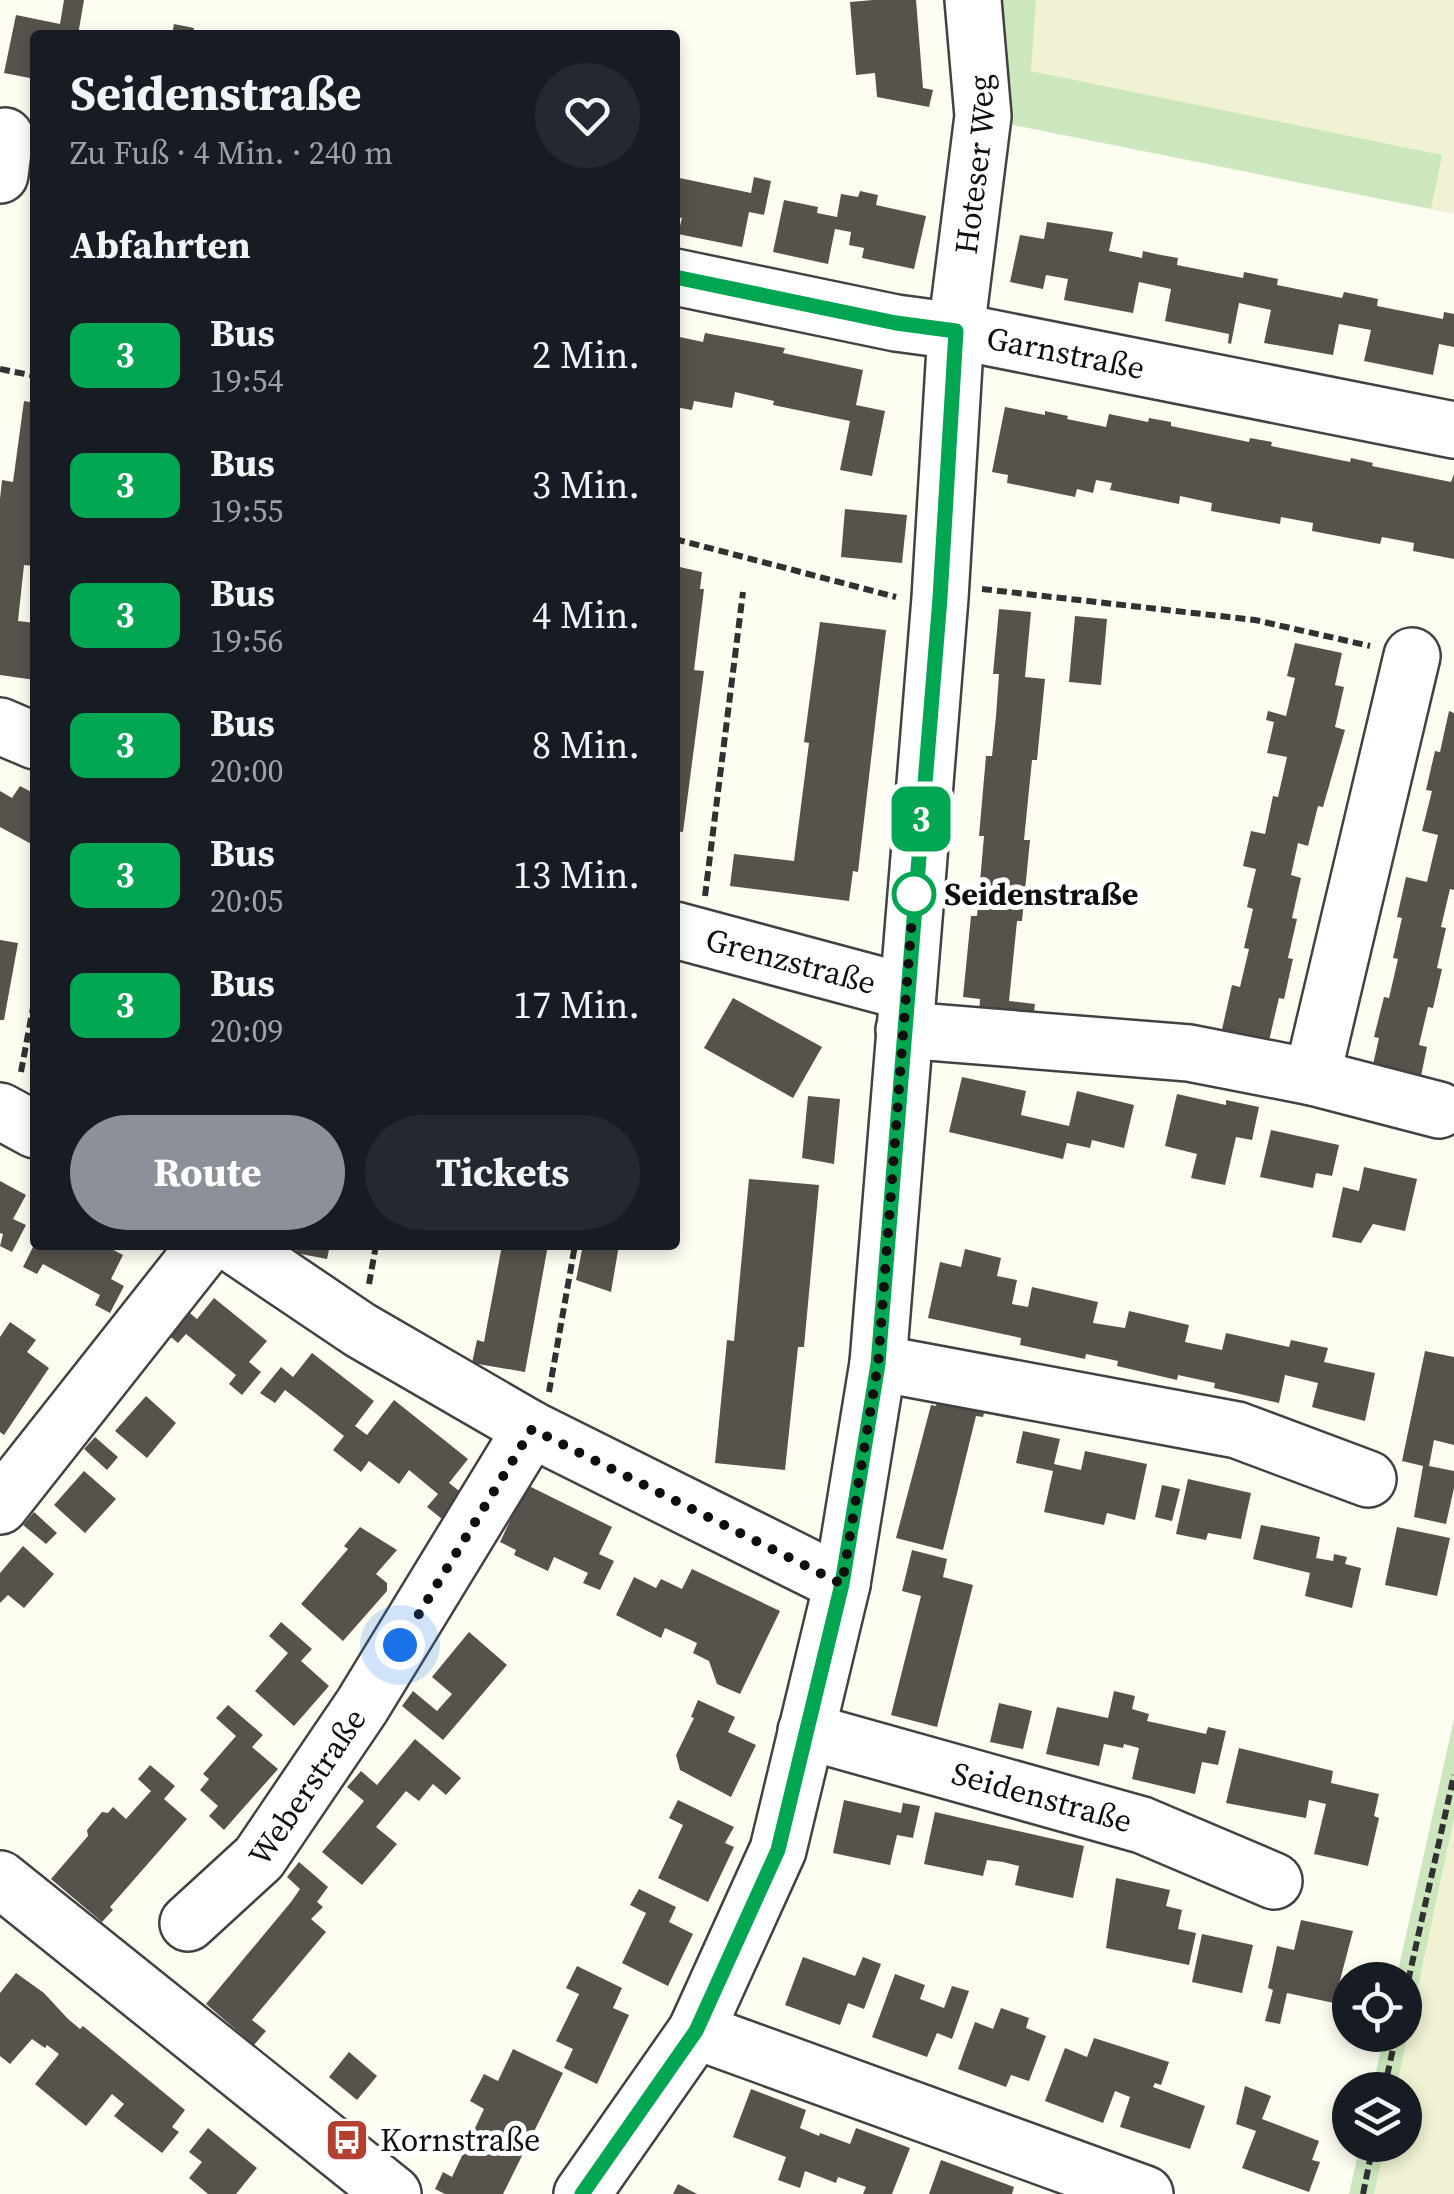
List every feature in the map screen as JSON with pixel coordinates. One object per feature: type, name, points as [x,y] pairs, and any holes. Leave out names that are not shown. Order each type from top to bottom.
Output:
[{"type":"street","name":"Hoteser Weg","points":[[956,331],[983,116],[974,0]]},
{"type":"street","name":"Garnstraße","points":[[680,278],[1454,430]]},
{"type":"street","points":[[582,2194],[696,2031],[778,1850],[842,1584],[878,1364],[940,598],[956,331]]},
{"type":"street","points":[[1312,1076],[1412,656]]},
{"type":"street","points":[[0,726],[30,740]]},
{"type":"street","name":"Grenzstraße","points":[[688,933],[905,1011]]},
{"type":"street","points":[[905,1011],[1189,1053],[1312,1076],[1439,1110]]},
{"type":"street","points":[[0,1506],[202,1250]]},
{"type":"street","points":[[241,1250],[360,1330],[532,1429],[842,1584]]},
{"type":"street","points":[[878,1364],[1237,1430],[1368,1479]]},
{"type":"street","name":"Weberstraße","points":[[188,1923],[259,1858],[362,1706],[532,1429]]},
{"type":"street","name":"Seidenstraße","points":[[806,1731],[1142,1825],[1274,1881]]},
{"type":"street","points":[[0,1879],[393,2194]]},
{"type":"street","points":[[696,2031],[1145,2194]]},
{"type":"path","points":[[0,370],[30,375]]},
{"type":"path","points":[[680,540],[898,598],[940,598],[975,588],[1255,620],[1412,656]]},
{"type":"path","points":[[688,933],[742,592]]},
{"type":"path","points":[[16,1119],[30,1030]]},
{"type":"path","points":[[532,1429],[547,1402],[575,1250]]},
{"type":"path","points":[[1412,1962],[1454,1775]]},
{"type":"path","points":[[1362,2194],[1369,2162]]},
{"type":"green space","points":[[994,0],[1036,0],[1031,71],[1442,155],[1431,209],[998,122]]},
{"type":"green space","points":[[1036,0],[1454,0],[1454,214],[1431,209],[1441,155],[1030,71]]},
{"type":"green space","points":[[1454,1719],[1454,1818],[1422,1968],[1422,1962],[1400,1962]]},
{"type":"green space","points":[[1454,1818],[1454,2194],[1374,2194],[1381,2162],[1422,2162],[1422,2072],[1400,2072],[1404,2052],[1422,2052],[1422,1968]]},
{"type":"green space","points":[[1380,2052],[1404,2052],[1400,2072],[1376,2072]]},
{"type":"green space","points":[[1356,2162],[1381,2162],[1374,2194],[1349,2194]]},
{"type":"building","points":[[64,0],[84,0],[79,30],[30,30],[30,78],[4,73],[16,15],[60,24]]},
{"type":"building","points":[[916,0],[923,88],[933,90],[929,107],[877,97],[875,73],[856,75],[850,2]]},
{"type":"building","points":[[174,24],[194,28],[194,30],[173,30]]},
{"type":"building","points":[[754,177],[771,181],[764,215],[749,212],[742,247],[680,234],[680,178],[751,193]]},
{"type":"building","points":[[860,191],[878,195],[876,205],[926,216],[914,269],[862,258],[864,248],[849,245],[851,232],[835,229],[828,264],[773,252],[784,200],[818,207],[817,213],[837,217],[841,194],[858,197]]},
{"type":"building","points":[[1047,222],[1113,232],[1109,251],[1142,258],[1143,251],[1178,258],[1177,265],[1243,278],[1244,272],[1278,279],[1277,285],[1342,298],[1344,292],[1378,299],[1377,306],[1443,319],[1444,312],[1454,314],[1454,347],[1439,344],[1433,375],[1364,361],[1371,330],[1339,324],[1333,355],[1264,343],[1271,310],[1239,303],[1231,344],[1229,334],[1165,321],[1171,289],[1139,282],[1133,313],[1064,300],[1068,279],[1046,275],[1043,289],[1010,282],[1020,235],[1044,239]]},
{"type":"building","points":[[705,333],[785,348],[783,353],[863,370],[856,405],[885,411],[872,476],[840,470],[850,421],[773,405],[774,401],[735,392],[732,408],[694,401],[692,410],[680,408],[680,337],[703,342]]},
{"type":"building","points":[[24,401],[30,402],[30,566],[24,565],[18,621],[30,622],[30,679],[0,675],[0,499],[2,480],[13,482]]},
{"type":"building","points":[[1005,407],[1045,415],[1045,411],[1106,427],[1109,414],[1148,422],[1149,418],[1171,422],[1171,426],[1249,442],[1250,438],[1272,442],[1271,446],[1350,462],[1351,458],[1451,482],[1454,474],[1454,559],[1413,551],[1414,543],[1382,537],[1380,544],[1312,531],[1313,523],[1281,517],[1280,524],[1211,511],[1212,503],[1180,496],[1179,504],[1110,490],[1112,483],[1096,480],[1093,493],[1077,489],[1075,497],[1007,483],[1008,475],[992,472]]},
{"type":"building","points":[[845,509],[907,515],[902,563],[841,557]]},
{"type":"building","points":[[680,567],[702,572],[700,589],[704,589],[694,670],[704,671],[683,832]]},
{"type":"building","points":[[999,609],[1031,612],[1025,677],[1045,679],[1024,840],[1030,840],[1022,921],[1017,921],[1009,1001],[1035,1004],[1033,1020],[979,1015],[980,999],[963,997],[971,916],[977,916],[986,756],[992,756],[996,716],[999,674],[993,674]]},
{"type":"building","points":[[1075,616],[1107,619],[1101,685],[1069,682]]},
{"type":"building","points":[[820,622],[886,630],[858,872],[853,871],[849,901],[730,886],[734,854],[794,861]]},
{"type":"building","points":[[1295,643],[1342,653],[1335,685],[1344,687],[1335,727],[1345,730],[1308,846],[1298,843],[1291,875],[1301,878],[1288,958],[1293,959],[1268,1045],[1221,1034],[1232,985],[1240,987],[1249,949],[1244,948],[1253,909],[1247,907],[1256,869],[1243,866],[1251,831],[1265,834],[1287,757],[1267,753],[1274,722],[1266,720],[1268,711],[1286,716],[1295,678],[1287,676]]},
{"type":"building","points":[[1449,711],[1454,713],[1454,890],[1450,889],[1441,927],[1446,928],[1437,968],[1442,969],[1419,1045],[1427,1047],[1420,1081],[1372,1069],[1379,1038],[1374,1037],[1398,959],[1393,958],[1402,918],[1397,917],[1406,877],[1427,882],[1438,835],[1422,831],[1432,791],[1426,790]]},
{"type":"building","points":[[20,786],[30,791],[30,843],[0,827],[0,791],[12,798]]},
{"type":"building","points":[[0,940],[18,943],[4,1020],[0,1020]]},
{"type":"building","points":[[733,998],[822,1047],[793,1098],[704,1048]]},
{"type":"building","points":[[962,1077],[1026,1091],[1021,1115],[1069,1126],[1077,1091],[1134,1105],[1124,1148],[1092,1140],[1090,1148],[1067,1143],[1063,1159],[949,1132]]},
{"type":"building","points":[[1177,1094],[1226,1105],[1226,1100],[1259,1107],[1252,1140],[1236,1137],[1225,1185],[1191,1178],[1197,1154],[1165,1146]]},
{"type":"building","points":[[808,1096],[840,1099],[834,1164],[802,1158]]},
{"type":"building","points":[[1271,1130],[1339,1145],[1332,1176],[1316,1173],[1313,1188],[1260,1177]]},
{"type":"building","points":[[1364,1167],[1417,1179],[1405,1231],[1373,1224],[1361,1243],[1332,1237],[1343,1187],[1359,1191]]},
{"type":"building","points":[[749,1179],[819,1185],[804,1347],[798,1347],[785,1470],[715,1463],[727,1340],[734,1341]]},
{"type":"building","points":[[0,1181],[26,1195],[13,1219],[26,1225],[12,1252],[0,1246]]},
{"type":"building","points":[[965,1249],[1001,1258],[997,1276],[1017,1280],[1012,1304],[1028,1307],[1032,1287],[1098,1302],[1093,1323],[1125,1328],[1129,1311],[1189,1325],[1185,1342],[1222,1350],[1226,1333],[1289,1347],[1291,1340],[1328,1348],[1324,1362],[1375,1373],[1365,1421],[1312,1407],[1318,1383],[1285,1375],[1279,1403],[1214,1388],[1215,1383],[1178,1375],[1177,1380],[1117,1366],[1118,1361],[1086,1354],[1085,1359],[1020,1345],[1021,1338],[928,1318],[940,1262],[961,1267]]},
{"type":"building","points":[[32,1250],[114,1250],[123,1255],[111,1279],[124,1286],[110,1313],[95,1305],[100,1295],[43,1264],[37,1274],[23,1267]]},
{"type":"building","points":[[296,1250],[329,1250],[327,1259]]},
{"type":"building","points":[[501,1250],[547,1250],[525,1372],[472,1363],[477,1340],[484,1342]]},
{"type":"building","points":[[582,1250],[618,1250],[611,1292],[576,1280]]},
{"type":"building","points":[[214,1298],[267,1341],[249,1362],[261,1372],[242,1395],[229,1384],[236,1375],[186,1334],[178,1343],[166,1333],[185,1309],[197,1319]]},
{"type":"building","points":[[10,1322],[36,1340],[27,1352],[49,1368],[4,1435],[0,1432],[0,1337]]},
{"type":"building","points":[[1425,1351],[1454,1357],[1454,1445],[1434,1440],[1429,1466],[1454,1471],[1446,1524],[1414,1517],[1423,1466],[1402,1461]]},
{"type":"building","points":[[312,1353],[374,1401],[355,1426],[367,1435],[394,1400],[468,1459],[449,1483],[462,1493],[442,1519],[427,1507],[438,1494],[409,1470],[399,1484],[369,1461],[361,1472],[333,1450],[344,1436],[315,1413],[285,1390],[275,1403],[260,1393],[281,1367],[293,1377]]},
{"type":"building","points":[[940,1389],[988,1397],[983,1417],[976,1416],[943,1550],[896,1538],[931,1405],[936,1406]]},
{"type":"building","points":[[146,1396],[176,1423],[147,1458],[115,1431]]},
{"type":"building","points":[[1023,1431],[1060,1439],[1054,1464],[1081,1470],[1085,1451],[1147,1464],[1135,1520],[1107,1513],[1104,1525],[1044,1512],[1053,1471],[1016,1463]]},
{"type":"building","points":[[95,1437],[118,1457],[107,1470],[84,1449]]},
{"type":"building","points":[[84,1471],[116,1499],[85,1533],[54,1505]]},
{"type":"building","points":[[1188,1479],[1251,1493],[1241,1539],[1208,1533],[1206,1540],[1176,1534]]},
{"type":"building","points":[[527,1485],[612,1527],[599,1554],[614,1561],[600,1590],[583,1583],[588,1573],[554,1557],[548,1571],[514,1555],[516,1550],[500,1542]]},
{"type":"building","points":[[1162,1485],[1180,1489],[1172,1521],[1155,1517]]},
{"type":"building","points":[[34,1512],[57,1533],[46,1544],[23,1525]]},
{"type":"building","points":[[1261,1525],[1320,1537],[1316,1558],[1333,1561],[1334,1554],[1347,1557],[1345,1564],[1361,1568],[1352,1608],[1305,1596],[1310,1573],[1253,1559]]},
{"type":"building","points":[[360,1527],[397,1550],[376,1574],[387,1583],[387,1591],[343,1641],[301,1604],[348,1549],[344,1546]]},
{"type":"building","points":[[1397,1527],[1450,1538],[1437,1596],[1385,1585]]},
{"type":"building","points":[[23,1546],[54,1574],[24,1608],[8,1595],[0,1603],[0,1573]]},
{"type":"building","points":[[912,1550],[947,1559],[943,1577],[973,1585],[937,1727],[891,1715],[921,1596],[902,1591]]},
{"type":"building","points":[[692,1569],[780,1611],[740,1694],[717,1684],[709,1661],[693,1653],[697,1643],[665,1628],[661,1638],[616,1615],[634,1577],[656,1588],[661,1579],[682,1589]]},
{"type":"building","points":[[281,1622],[312,1649],[301,1661],[329,1686],[294,1726],[255,1691],[288,1653],[269,1636]]},
{"type":"building","points":[[469,1632],[507,1665],[443,1740],[402,1706],[413,1691],[437,1711],[452,1694],[432,1677]]},
{"type":"building","points":[[1114,1691],[1135,1696],[1132,1709],[1149,1714],[1147,1721],[1206,1734],[1208,1727],[1226,1731],[1218,1765],[1202,1762],[1195,1794],[1132,1779],[1139,1748],[1104,1744],[1099,1766],[1046,1754],[1057,1707],[1108,1718]]},
{"type":"building","points":[[698,1700],[735,1717],[728,1732],[756,1745],[731,1797],[680,1770],[676,1755]]},
{"type":"building","points":[[999,1703],[1032,1711],[1023,1749],[990,1742]]},
{"type":"building","points":[[228,1705],[263,1735],[252,1747],[278,1769],[224,1830],[209,1816],[218,1806],[200,1790],[209,1779],[203,1774],[236,1736],[216,1718]]},
{"type":"building","points":[[415,1739],[461,1778],[446,1795],[433,1784],[419,1801],[406,1791],[376,1827],[397,1844],[362,1885],[322,1852],[364,1801],[347,1787],[361,1771],[377,1785]]},
{"type":"building","points":[[1239,1748],[1333,1771],[1331,1783],[1379,1794],[1374,1816],[1379,1818],[1368,1866],[1314,1854],[1326,1804],[1309,1800],[1306,1818],[1226,1803]]},
{"type":"building","points":[[150,1765],[175,1786],[164,1799],[187,1819],[110,1907],[113,1910],[102,1922],[51,1879],[88,1836],[87,1830],[102,1812],[108,1813],[113,1807],[126,1819],[151,1791],[138,1779]]},
{"type":"building","points":[[678,1800],[734,1827],[725,1843],[734,1847],[708,1902],[658,1878],[683,1825],[669,1818]]},
{"type":"building","points":[[844,1800],[901,1813],[903,1803],[920,1806],[913,1838],[897,1835],[890,1865],[833,1853]]},
{"type":"building","points":[[935,1812],[1084,1846],[1073,1898],[1015,1885],[1019,1866],[1003,1862],[987,1860],[983,1876],[924,1864]]},
{"type":"building","points":[[299,1862],[328,1887],[317,1902],[323,1907],[311,1919],[326,1932],[252,2020],[266,2031],[254,2045],[206,2004],[300,1889],[287,1877]]},
{"type":"building","points":[[1116,1878],[1170,1890],[1166,1906],[1182,1910],[1178,1929],[1196,1933],[1189,1965],[1106,1948]]},
{"type":"building","points":[[639,1889],[676,1907],[669,1922],[693,1934],[668,1986],[622,1963],[646,1913],[630,1905]]},
{"type":"building","points":[[1301,1920],[1353,1931],[1345,1962],[1332,1962],[1332,2003],[1287,1993],[1280,2024],[1265,2021],[1273,1990],[1268,1988],[1277,1946],[1294,1950]]},
{"type":"building","points":[[1202,1934],[1253,1945],[1242,1993],[1192,1982]]},
{"type":"building","points":[[803,1957],[855,1976],[863,1957],[881,1964],[864,2009],[848,2003],[840,2025],[785,2005]]},
{"type":"building","points":[[577,1966],[622,1988],[613,2008],[629,2015],[597,2084],[564,2068],[573,2049],[556,2041],[579,1994],[566,1988]]},
{"type":"building","points":[[16,1973],[44,1993],[80,2029],[83,2026],[185,2110],[172,2127],[179,2132],[162,2153],[114,2116],[124,2104],[112,2094],[86,2126],[35,2084],[59,2054],[47,2045],[45,2048],[32,2039],[10,2064],[0,2056],[0,1993]]},
{"type":"building","points":[[895,1974],[925,1985],[920,1999],[944,2008],[952,1986],[969,1991],[952,2039],[937,2033],[927,2057],[872,2037]]},
{"type":"building","points":[[1001,2008],[1029,2018],[1026,2028],[1046,2036],[1029,2081],[1011,2075],[1006,2087],[958,2069],[975,2022],[993,2029]]},
{"type":"building","points":[[1094,2038],[1169,2062],[1161,2085],[1155,2083],[1153,2087],[1205,2106],[1190,2149],[1120,2127],[1130,2097],[1115,2091],[1103,2123],[1045,2101],[1065,2048],[1087,2057]]},
{"type":"building","points":[[513,2049],[563,2073],[503,2194],[445,2194],[435,2189],[443,2172],[452,2177],[484,2109],[470,2101],[484,2074],[498,2081]]},
{"type":"building","points":[[349,2052],[377,2076],[357,2100],[329,2077]]},
{"type":"building","points":[[1245,2086],[1271,2096],[1262,2119],[1319,2141],[1312,2160],[1320,2162],[1309,2192],[1242,2168],[1256,2131],[1236,2124]]},
{"type":"building","points":[[751,2089],[806,2110],[800,2128],[819,2136],[820,2133],[850,2144],[856,2128],[910,2148],[892,2194],[863,2194],[866,2187],[838,2177],[836,2183],[805,2171],[800,2188],[778,2180],[786,2157],[733,2137]]},
{"type":"building","points":[[208,2128],[257,2168],[236,2194],[208,2194],[189,2178],[202,2162],[189,2152]]},
{"type":"building","points":[[941,2160],[1014,2187],[1012,2194],[929,2194]]},
{"type":"building","points":[[678,2184],[697,2194],[673,2194]]},
{"type":"bus line","name":"3","points":[[582,2194],[696,2031],[778,1850],[842,1584],[878,1364],[940,598],[956,331],[896,323],[680,278]]},
{"type":"place","name":"Seidenstraße","points":[[914,894]]},
{"type":"place","name":"Kornstraße","points":[[347,2140]]},
{"type":"route","points":[[400,1645],[532,1429],[842,1584],[878,1364],[914,894]]}]
